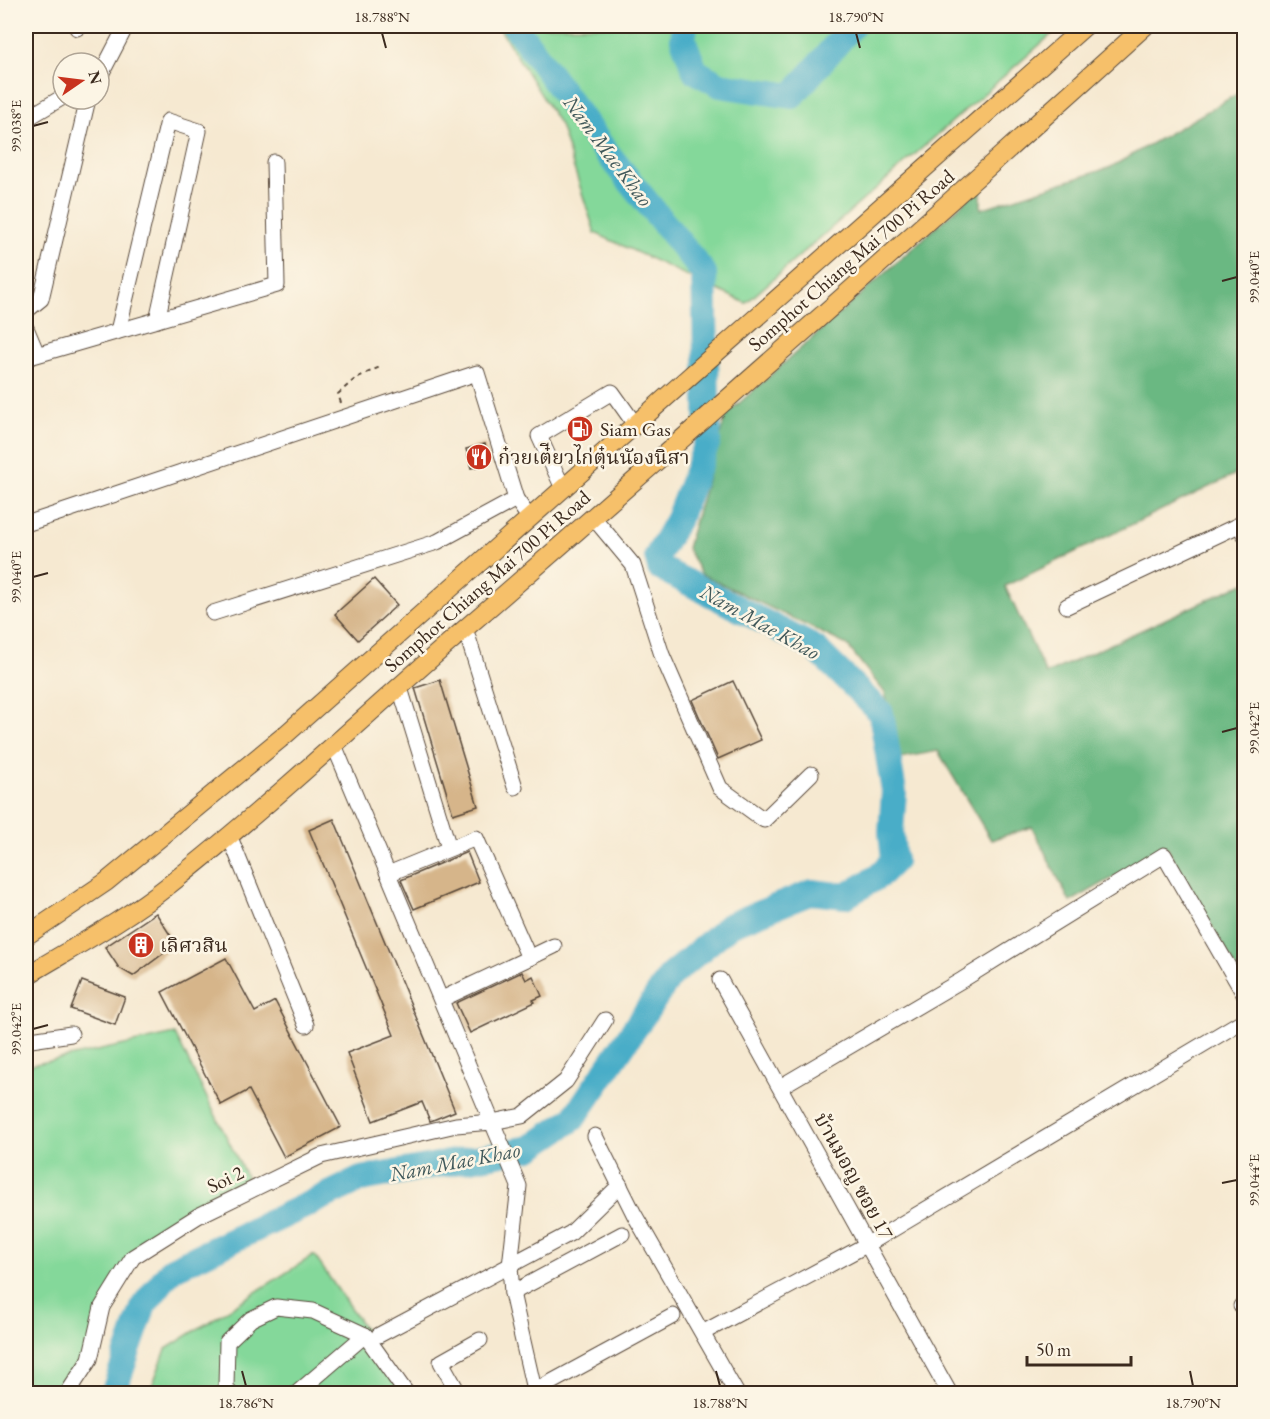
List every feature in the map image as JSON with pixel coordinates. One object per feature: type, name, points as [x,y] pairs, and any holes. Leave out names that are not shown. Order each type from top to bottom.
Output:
[{"type":"main road","name":"Somphot Chiang Mai 700 Pi Road","points":[[28,931],[106,882],[285,735],[528,516],[1085,26]]},
{"type":"main road","name":"Somphot Chiang Mai 700 Pi Road","points":[[26,976],[124,917],[168,887],[400,688],[465,628],[938,213],[1145,26]]},
{"type":"street","points":[[111,55],[126,26]]},
{"type":"street","points":[[26,119],[51,104]]},
{"type":"street","points":[[26,311],[41,299],[85,111]]},
{"type":"street","points":[[118,331],[168,120],[199,131],[157,320]]},
{"type":"street","points":[[26,328],[31,356],[277,285],[274,162]]},
{"type":"street","points":[[26,524],[477,373],[516,499],[528,516]]},
{"type":"street","points":[[562,486],[539,436],[612,392],[634,423]]},
{"type":"street","points":[[213,614],[437,542],[516,499]]},
{"type":"street","points":[[593,517],[633,565],[662,655],[720,788],[764,820],[811,774]]},
{"type":"street","points":[[1067,606],[1241,524],[1245,534]]},
{"type":"street","points":[[465,628],[515,788]]},
{"type":"street","points":[[400,688],[449,848]]},
{"type":"street","points":[[333,746],[442,999],[519,1186],[510,1266],[512,1293],[535,1392],[673,1316]]},
{"type":"street","points":[[229,834],[306,1025]]},
{"type":"street","points":[[388,874],[476,838],[529,958]]},
{"type":"street","points":[[780,1087],[962,980],[1164,855],[1245,994]]},
{"type":"street","points":[[442,999],[554,946]]},
{"type":"street","name":"บ้านมอญ ซอย 17","points":[[720,980],[950,1394]]},
{"type":"street","name":"Soi 2","points":[[67,1394],[90,1359],[102,1307],[133,1257],[198,1216],[321,1156],[456,1125],[495,1127],[522,1116],[566,1081],[605,1020]]},
{"type":"street","points":[[704,1332],[868,1244],[1245,1020]]},
{"type":"street","points":[[26,1038],[32,1040],[71,1034]]},
{"type":"street","points":[[595,1136],[737,1394]]},
{"type":"street","points":[[296,1394],[372,1335],[571,1233],[620,1185]]},
{"type":"street","points":[[512,1293],[622,1234]]},
{"type":"street","points":[[230,1394],[226,1387],[227,1342],[251,1318],[276,1307],[314,1311],[372,1335],[407,1394]]},
{"type":"street","points":[[459,1394],[441,1362],[480,1340]]},
{"type":"path","points":[[345,417],[338,393],[356,378],[382,366]]},
{"type":"green space","points":[[498,26],[1061,26],[746,303],[595,233],[560,125]]},
{"type":"green space","points":[[1244,90],[1244,470],[1005,586],[1046,674],[1244,583],[1244,700],[1233,705],[1244,740],[1244,983],[1167,847],[1070,902],[1032,827],[991,840],[938,751],[901,758],[885,693],[847,645],[701,574],[687,548],[726,415],[981,187],[981,209],[1111,167]]},
{"type":"green space","points":[[175,1034],[250,1184],[193,1209],[136,1248],[83,1360],[59,1392],[26,1393],[26,1066]]},
{"type":"green space","points":[[314,1255],[364,1328],[402,1394],[149,1394],[166,1349]]},
{"type":"building","points":[[485,444],[490,464],[471,468],[466,449]]},
{"type":"building","points":[[374,579],[397,605],[358,640],[335,614]]},
{"type":"building","points":[[440,680],[478,806],[453,814],[415,688]]},
{"type":"building","points":[[733,681],[761,740],[718,759],[692,700]]},
{"type":"building","points":[[334,819],[455,1111],[430,1121],[422,1102],[373,1121],[347,1053],[394,1035],[309,830]]},
{"type":"building","points":[[467,852],[479,882],[414,909],[401,880]]},
{"type":"building","name":"เลิศวสิน","points":[[156,913],[176,944],[133,976],[119,968],[105,947]]},
{"type":"building","points":[[226,958],[255,1012],[275,1001],[341,1127],[284,1157],[249,1090],[221,1105],[162,992]]},
{"type":"building","points":[[522,972],[526,980],[533,976],[542,996],[533,1000],[535,1002],[470,1033],[456,1003]]},
{"type":"building","points":[[82,981],[125,997],[115,1025],[71,1009]]},
{"type":"waterway","name":"Nam Mae Khao","points":[[113,1394],[144,1305],[172,1269],[361,1179],[530,1148],[573,1119],[671,975],[730,925],[812,892],[846,896],[879,876],[894,861],[891,832],[894,792],[881,713],[815,648],[660,568],[657,556],[678,519],[708,441],[704,273],[603,148],[515,26]]},
{"type":"waterway","name":"Nam Mae Khao","points":[[685,26],[683,39],[695,71],[720,85],[792,96],[852,26]]},
{"type":"place","name":"Siam Gas","points":[[580,429]]},
{"type":"place","name":"ก๋วยเต๋ียวไก่ตุ๋นนัองนิสา","points":[[479,457]]},
{"type":"place","name":"เลิศวสิน","points":[[141,945]]}]
